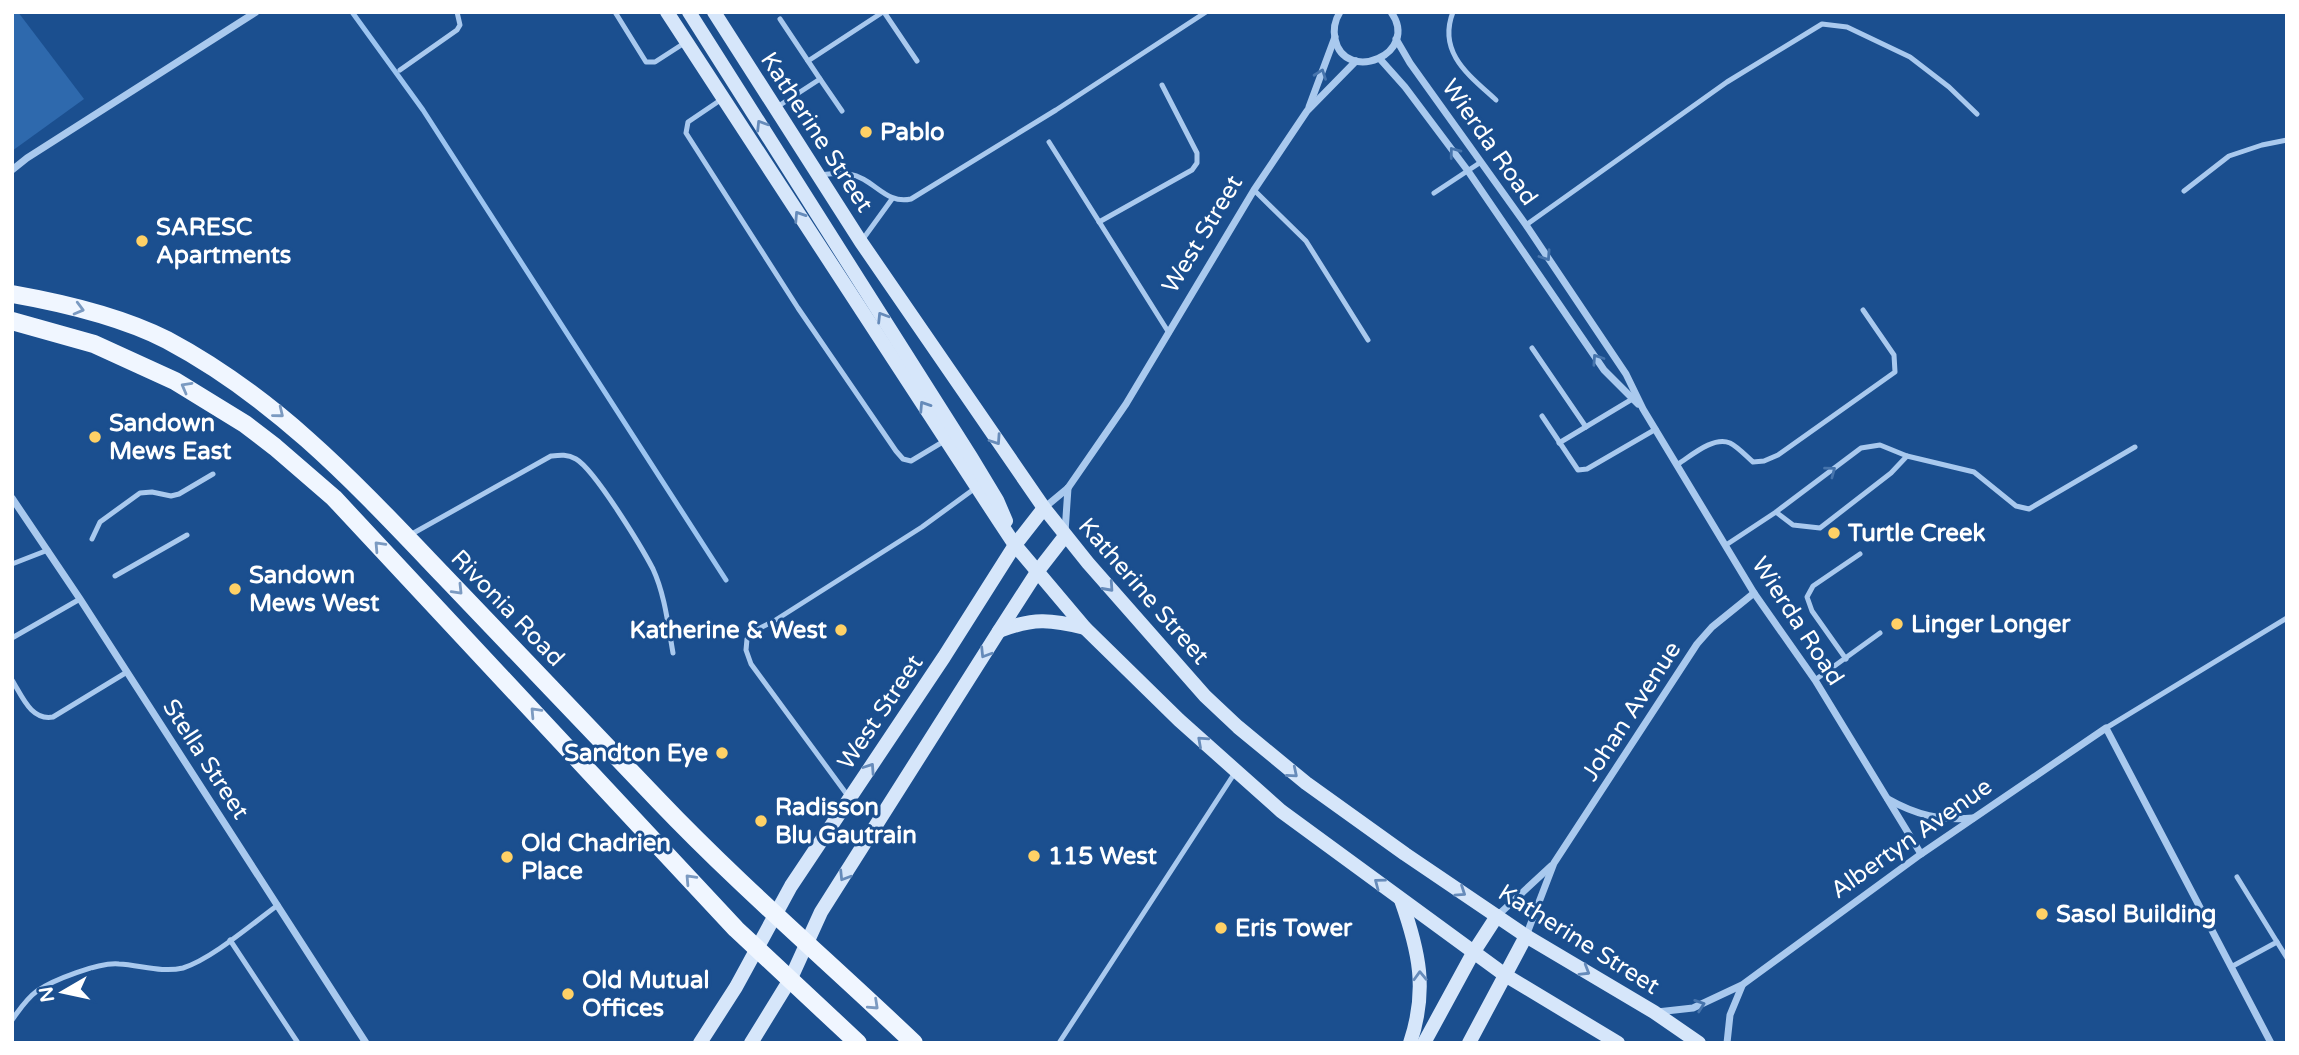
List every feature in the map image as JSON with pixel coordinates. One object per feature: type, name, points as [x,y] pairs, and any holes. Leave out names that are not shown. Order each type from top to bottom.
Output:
[{"type":"main road","points":[[667,12],[1015,545],[1084,628],[1179,720],[1281,811],[1473,953],[1618,1043]]},
{"type":"main road","points":[[689,12],[984,478],[1004,514],[1015,545]]},
{"type":"main road","name":"Katherine Street","points":[[714,12],[861,242],[1044,508],[1065,536],[1205,696],[1306,783],[1526,936],[1654,1012],[1699,1043]]},
{"type":"main road","name":"Rivonia Road","points":[[12,294],[98,314],[164,339],[226,374],[293,425],[407,537],[661,804],[914,1043]]},
{"type":"main road","name":"Rivonia Road","points":[[12,321],[94,344],[175,380],[207,398],[275,447],[334,498],[727,919],[858,1043]]},
{"type":"main road","points":[[12,330],[38,328]]},
{"type":"main road","name":"West Street","points":[[701,1043],[775,914],[1015,545],[1044,508]]},
{"type":"main road","points":[[751,1043],[791,978],[821,912],[1037,572],[1065,536]]},
{"type":"main road","points":[[999,631],[1041,620],[1084,628]]},
{"type":"main road","points":[[1401,900],[1413,934],[1420,968],[1421,1003],[1410,1043]]},
{"type":"main road","points":[[1424,1043],[1473,953],[1497,916]]},
{"type":"main road","points":[[1469,1043],[1526,936]]},
{"type":"street","points":[[12,170],[256,12]]},
{"type":"street","name":"Wierda Road","points":[[1391,12],[1397,27],[1396,38],[1410,63],[1578,302],[1626,374],[1635,398]]},
{"type":"street","name":"West Street","points":[[1307,111],[1335,37],[1337,14]]},
{"type":"street","points":[[1335,37],[1340,49],[1356,61],[1372,62],[1380,59],[1393,47],[1396,38]]},
{"type":"street","name":"Wierda Road","points":[[1380,59],[1405,87],[1468,171],[1611,378],[1635,398],[1643,409],[1754,593],[1815,680],[1921,853]]},
{"type":"street","name":"West Street","points":[[1044,508],[1068,488],[1126,404],[1254,190],[1307,111],[1356,61]]},
{"type":"street","points":[[1511,236],[1526,225]]},
{"type":"street","points":[[1565,311],[1578,302]]},
{"type":"street","points":[[1065,536],[1068,488]]},
{"type":"street","name":"Stella Street","points":[[12,498],[366,1043]]},
{"type":"street","name":"Johan Avenue","points":[[1526,936],[1554,863],[1697,644],[1712,627],[1754,593]]},
{"type":"street","points":[[2106,728],[2271,1043]]},
{"type":"street","name":"Albertyn Avenue","points":[[1654,1012],[1693,1008],[1742,985],[1921,853],[2106,728]]},
{"type":"street","points":[[1887,798],[1920,814],[1952,820],[1974,818]]},
{"type":"street","name":"Johan Avenue","points":[[1497,916],[1554,863]]},
{"type":"street","points":[[1727,1043],[1730,1016],[1742,985]]},
{"type":"lane","points":[[400,70],[457,30],[460,24],[457,12]]},
{"type":"lane","points":[[615,12],[646,62],[654,62],[685,42]]},
{"type":"lane","points":[[808,61],[884,12],[916,61]]},
{"type":"lane","points":[[817,175],[849,174],[866,180],[892,199],[911,199],[1206,12]]},
{"type":"lane","points":[[1453,12],[1449,23],[1449,36],[1454,56],[1460,66],[1496,100]]},
{"type":"lane","points":[[780,19],[842,111]]},
{"type":"lane","points":[[1526,225],[1727,82],[1822,24],[1846,27],[1910,57],[1949,87],[1977,114]]},
{"type":"lane","points":[[774,108],[820,79]]},
{"type":"lane","points":[[1099,222],[1192,170],[1197,163],[1197,153],[1162,85]]},
{"type":"lane","points":[[722,99],[688,122],[686,133],[798,308],[903,459],[911,461],[946,440]]},
{"type":"lane","points":[[2184,191],[2229,156],[2287,140]]},
{"type":"lane","points":[[1049,142],[1169,333]]},
{"type":"lane","points":[[1434,192],[1481,162]]},
{"type":"lane","points":[[1254,190],[1306,241],[1368,340]]},
{"type":"lane","points":[[861,242],[892,199]]},
{"type":"lane","points":[[1678,464],[1709,444],[1719,442],[1730,442],[1753,462],[1764,461],[1778,455],[1895,372],[1894,355],[1863,310]]},
{"type":"lane","points":[[1532,348],[1586,427]]},
{"type":"lane","points":[[1559,443],[1635,398]]},
{"type":"lane","points":[[1542,416],[1575,467],[1581,470],[1656,429]]},
{"type":"lane","points":[[1726,545],[1776,512],[1861,448],[1880,445],[1907,456],[1974,472],[2016,506],[2029,509],[2135,447]]},
{"type":"lane","points":[[407,537],[551,456],[564,454],[578,460],[599,482],[653,570],[664,603],[673,653]]},
{"type":"lane","points":[[1776,512],[1793,525],[1820,528],[1891,473],[1907,456]]},
{"type":"lane","points":[[92,539],[100,522],[140,494],[179,494],[213,474]]},
{"type":"lane","points":[[850,798],[751,664],[747,639],[755,630],[774,621],[922,527],[977,487]]},
{"type":"lane","points":[[116,576],[187,535]]},
{"type":"lane","points":[[12,564],[47,550]]},
{"type":"lane","points":[[1846,659],[1812,611],[1807,597],[1813,586],[1860,554]]},
{"type":"lane","points":[[12,638],[80,599]]},
{"type":"lane","points":[[2106,728],[2287,618]]},
{"type":"lane","points":[[1815,680],[1880,633]]},
{"type":"lane","points":[[12,680],[34,713],[46,718],[53,717],[127,672]]},
{"type":"lane","points":[[1059,1043],[1236,771]]},
{"type":"lane","points":[[2238,877],[2287,958]]},
{"type":"lane","points":[[12,1020],[37,991],[52,983],[115,963],[159,969],[183,968],[230,940],[278,905]]},
{"type":"lane","points":[[230,940],[298,1043]]},
{"type":"lane","points":[[2231,967],[2277,942]]},
{"type":"shaded area","points":[[12,12],[18,12],[84,99],[12,151]]},
{"type":"waterway","points":[[352,12],[423,110],[726,580]]},
{"type":"place","name":"Pablo","points":[[866,132]]},
{"type":"place","name":"SARESC Apartments","points":[[142,241]]},
{"type":"place","name":"Sandown Mews East","points":[[95,437]]},
{"type":"place","name":"Turtle Creek","points":[[1834,533]]},
{"type":"place","name":"Sandown Mews West","points":[[235,589]]},
{"type":"place","name":"Linger Longer","points":[[1897,624]]},
{"type":"place","name":"Katherine & West","points":[[841,630]]},
{"type":"place","name":"Sandton Eye","points":[[722,753]]},
{"type":"place","name":"Radisson Blu Gautrain","points":[[761,821]]},
{"type":"place","name":"115 West","points":[[1034,856]]},
{"type":"place","name":"Old Chadrien Place","points":[[507,857]]},
{"type":"place","name":"Sasol Building","points":[[2042,914]]},
{"type":"place","name":"Eris Tower","points":[[1221,928]]},
{"type":"place","name":"Old Mutual Offices","points":[[568,994]]}]
